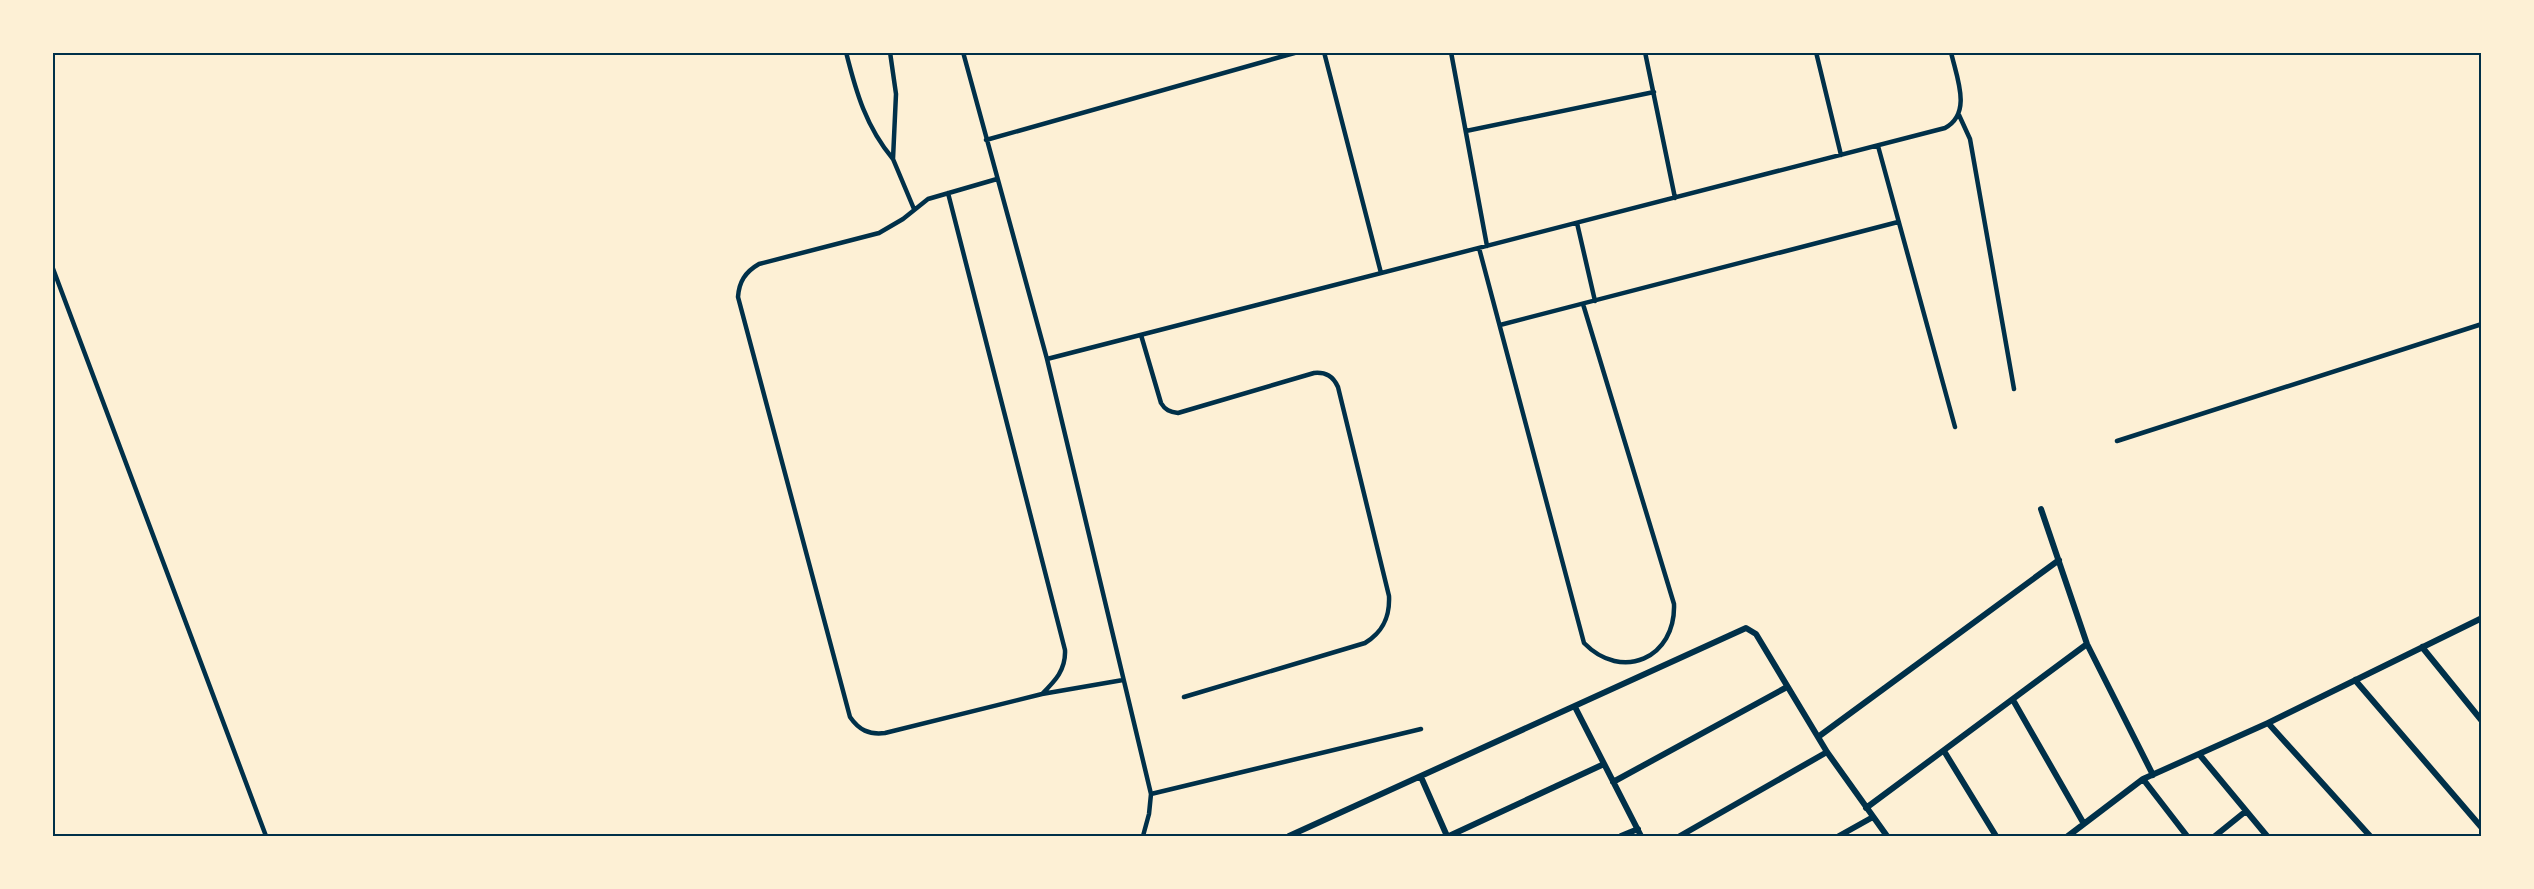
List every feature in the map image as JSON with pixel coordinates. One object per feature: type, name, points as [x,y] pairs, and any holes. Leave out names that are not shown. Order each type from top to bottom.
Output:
[{"type":"street","points":[[2041,509],[2087,644],[2153,775]]},
{"type":"street","points":[[1818,737],[2059,560]]},
{"type":"street","points":[[2068,837],[2143,779],[2268,723],[2481,618]]},
{"type":"street","points":[[1289,837],[1575,707],[1740,628],[1750,630],[1761,643],[1827,752],[1887,837]]},
{"type":"street","points":[[1866,808],[2087,644]]},
{"type":"street","points":[[2422,647],[2481,721]]},
{"type":"street","points":[[2355,680],[2481,828]]},
{"type":"street","points":[[1613,782],[1787,687]]},
{"type":"street","points":[[2013,700],[2084,824]]},
{"type":"street","points":[[1575,707],[1641,837]]},
{"type":"street","points":[[2268,723],[2370,837]]},
{"type":"street","points":[[1944,751],[1996,837]]},
{"type":"street","points":[[1680,837],[1827,752]]},
{"type":"street","points":[[2199,754],[2268,837]]},
{"type":"street","points":[[1421,777],[1448,837],[1604,764]]},
{"type":"street","points":[[2143,779],[2187,837]]},
{"type":"street","points":[[2215,837],[2246,811]]},
{"type":"street","points":[[1839,837],[1873,818]]},
{"type":"street","points":[[1621,837],[1638,829]]},
{"type":"lane","points":[[846,52],[866,119],[874,135],[892,159],[914,209]]},
{"type":"lane","points":[[890,52],[896,94],[892,159]]},
{"type":"lane","points":[[963,52],[1047,359],[1150,794],[1149,813],[1143,837]]},
{"type":"lane","points":[[986,140],[1298,52]]},
{"type":"lane","points":[[1324,52],[1381,273]]},
{"type":"lane","points":[[1451,52],[1487,246]]},
{"type":"lane","points":[[1646,52],[1675,198]]},
{"type":"lane","points":[[1816,52],[1840,155]]},
{"type":"lane","points":[[1951,52],[1961,101],[1959,115],[1970,139],[2014,389]]},
{"type":"lane","points":[[1466,131],[1654,92]]},
{"type":"lane","points":[[1047,359],[1878,146],[1945,128],[1959,115]]},
{"type":"lane","points":[[1878,146],[1955,427]]},
{"type":"lane","points":[[997,179],[928,199],[903,219],[879,233],[759,264],[746,274],[738,297],[850,717],[855,724],[869,733],[885,733],[1042,694],[1123,680]]},
{"type":"lane","points":[[948,193],[1065,650],[1064,667],[1042,694]]},
{"type":"lane","points":[[1500,325],[1898,222]]},
{"type":"lane","points":[[1577,223],[1595,301]]},
{"type":"lane","points":[[1479,248],[1584,643],[1601,657],[1612,661],[1634,662],[1654,652],[1669,636],[1673,626],[1674,604],[1583,304]]},
{"type":"lane","points":[[52,266],[266,837]]},
{"type":"lane","points":[[2117,441],[2481,324]]},
{"type":"lane","points":[[1141,335],[1161,403],[1163,407],[1173,412],[1178,413],[1314,373],[1331,377],[1338,387],[1389,596],[1390,605],[1385,624],[1373,638],[1365,643],[1184,697]]},
{"type":"lane","points":[[1150,794],[1421,729]]}]
